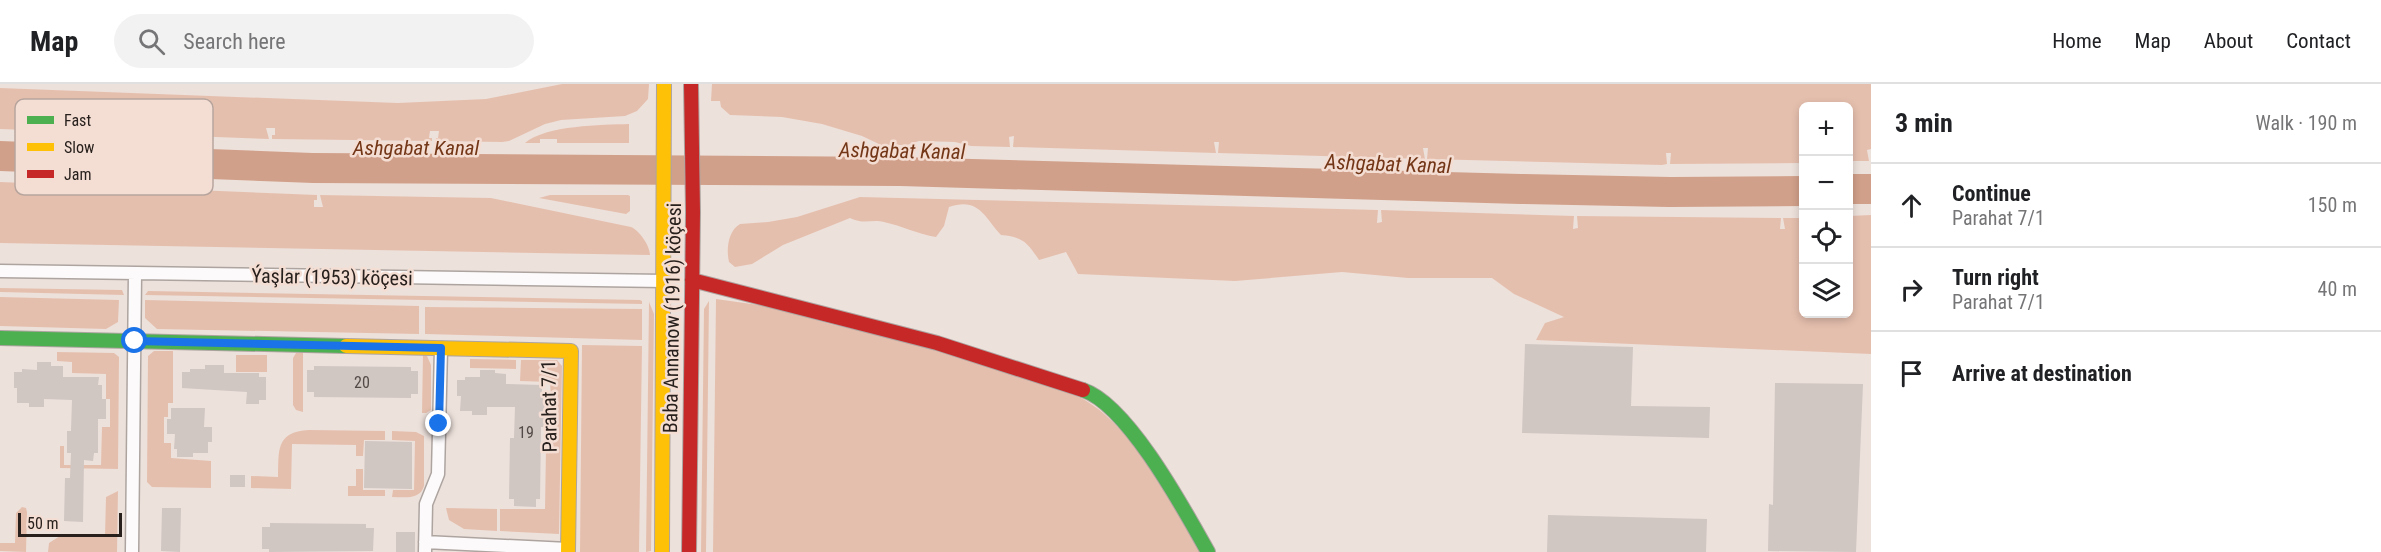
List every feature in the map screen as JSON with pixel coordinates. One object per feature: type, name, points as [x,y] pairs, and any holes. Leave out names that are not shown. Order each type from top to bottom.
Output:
[{"type":"street","name":"Baba Annanow (1916) köçesi","points":[[662,552],[664,84]]},
{"type":"street","name":"Baba Annanow (1916) köçesi","points":[[689,552],[693,212],[691,84]]},
{"type":"street","name":"Ýaşlar (1953) köçesi","points":[[0,271],[664,282]]},
{"type":"street","points":[[132,552],[135,274]]},
{"type":"street","points":[[692,280],[936,343],[1088,392],[1109,406],[1171,486],[1208,552]]},
{"type":"street","name":"Parahat 7/1","points":[[0,338],[571,351],[568,550]]},
{"type":"street","points":[[441,348],[438,474],[426,504],[425,547],[568,550]]},
{"type":"shaded area","points":[[562,84],[649,84],[648,99],[637,111],[625,116],[561,120],[545,124],[502,142],[436,141],[439,131],[430,131],[429,138],[432,138],[432,141],[272,139],[272,135],[275,135],[275,128],[266,128],[269,139],[213,137],[213,99],[15,99],[15,130],[0,129],[0,88],[398,103],[486,99]]},
{"type":"shaded area","points":[[712,84],[1871,84],[1871,149],[1867,150],[1869,161],[1853,161],[1853,102],[1799,102],[1799,163],[1670,164],[1671,153],[1666,153],[1667,164],[1662,165],[1427,159],[1428,148],[1423,148],[1425,159],[1218,153],[1219,142],[1214,142],[1216,153],[1013,147],[1014,136],[1009,137],[1010,147],[919,141],[907,145],[881,145],[862,136],[822,124],[782,117],[730,115],[721,107],[720,101],[711,101]]},
{"type":"shaded area","points":[[629,124],[629,143],[557,143],[557,139],[540,139],[540,143],[525,143],[534,137],[560,129]]},
{"type":"shaded area","points":[[0,141],[15,142],[15,172],[0,171]]},
{"type":"shaded area","points":[[213,149],[313,153],[900,157],[1521,174],[1671,177],[1799,176],[1799,206],[1669,207],[1520,204],[900,186],[313,183],[213,179]]},
{"type":"shaded area","points":[[1853,174],[1871,174],[1871,204],[1853,204]]},
{"type":"shaded area","points":[[0,182],[15,183],[15,195],[213,195],[213,191],[317,195],[314,207],[323,207],[320,195],[491,198],[631,227],[644,239],[650,255],[0,243]]},
{"type":"shaded area","points":[[550,195],[628,195],[630,196],[630,211],[626,214],[539,198]]},
{"type":"shaded area","points":[[860,197],[1378,210],[1377,223],[1382,222],[1381,210],[1574,216],[1573,229],[1578,228],[1577,216],[1781,218],[1780,229],[1785,229],[1783,218],[1799,218],[1799,318],[1853,318],[1853,216],[1871,215],[1871,354],[1536,340],[1545,323],[1564,317],[1514,294],[1492,278],[1408,278],[1342,272],[1235,281],[1078,274],[1066,252],[1039,260],[1024,241],[1001,235],[980,211],[967,205],[949,207],[944,226],[936,237],[884,222],[859,221],[850,218],[783,245],[752,264],[735,267],[729,262],[729,241],[733,231],[740,224],[797,217]]},
{"type":"shaded area","points":[[0,288],[122,290],[124,295],[0,292]]},
{"type":"shaded area","points":[[148,291],[640,300],[642,304],[145,295]]},
{"type":"shaded area","points":[[0,297],[119,300],[118,322],[106,329],[0,326]]},
{"type":"shaded area","points":[[716,299],[772,307],[830,324],[937,348],[1077,396],[1097,408],[1132,443],[1163,487],[1201,552],[713,552]]},
{"type":"shaded area","points":[[145,300],[419,306],[419,334],[157,329],[145,318]]},
{"type":"shaded area","points":[[709,301],[706,552],[701,552],[704,309]]},
{"type":"shaded area","points":[[649,302],[654,314],[651,551],[646,552]]},
{"type":"shaded area","points":[[425,307],[642,309],[642,340],[425,334]]},
{"type":"shaded area","points":[[582,345],[642,346],[639,552],[580,552]]},
{"type":"shaded area","points":[[154,351],[173,351],[173,403],[168,403],[168,417],[164,417],[164,443],[171,443],[171,458],[211,461],[211,488],[152,487],[147,482],[148,356]]},
{"type":"shaded area","points":[[57,352],[114,353],[119,357],[118,469],[60,468],[60,446],[64,446],[64,465],[101,465],[102,427],[110,427],[110,399],[106,399],[106,374],[72,373],[72,362],[57,361]]},
{"type":"shaded area","points":[[303,352],[303,412],[296,410],[293,405],[293,358],[296,353]]},
{"type":"shaded area","points":[[423,354],[427,356],[431,365],[431,410],[426,413],[422,413]]},
{"type":"shaded area","points":[[236,355],[267,355],[267,372],[236,372]]},
{"type":"shaded area","points":[[470,359],[516,360],[516,369],[470,368]]},
{"type":"shaded area","points":[[521,360],[557,360],[562,366],[559,534],[500,531],[500,509],[545,509],[546,448],[549,447],[550,429],[553,429],[550,382],[520,381]]},
{"type":"shaded area","points":[[309,430],[385,431],[385,440],[364,440],[363,456],[356,456],[356,445],[292,444],[291,489],[251,488],[251,476],[278,477],[281,444],[290,435]]},
{"type":"shaded area","points":[[392,431],[416,432],[424,436],[424,486],[416,496],[392,497],[393,490],[414,490],[415,441],[392,440]]},
{"type":"shaded area","points":[[356,469],[363,469],[363,490],[385,490],[385,496],[348,496],[348,486],[356,486]]},
{"type":"shaded area","points":[[118,491],[117,552],[48,552],[49,543],[60,536],[105,536],[106,497]]},
{"type":"shaded area","points":[[22,507],[26,508],[27,512],[26,552],[0,551],[0,543],[15,543],[16,513]]},
{"type":"shaded area","points":[[446,508],[497,509],[497,531],[464,529],[449,520]]},
{"type":"building","points":[[1525,344],[1633,347],[1631,406],[1710,407],[1709,438],[1522,433]]},
{"type":"building","points":[[37,362],[51,362],[51,366],[63,366],[63,377],[99,377],[98,385],[102,385],[102,399],[106,399],[106,419],[98,419],[98,453],[94,453],[93,461],[84,460],[83,522],[64,521],[65,478],[70,478],[71,453],[67,453],[67,431],[71,431],[72,400],[44,399],[44,407],[29,407],[29,403],[17,403],[14,372],[22,372],[22,369],[37,370]]},
{"type":"building","points":[[205,365],[224,365],[224,373],[259,373],[259,377],[266,377],[266,400],[259,400],[259,404],[246,404],[247,392],[182,388],[182,372],[190,372],[190,369],[205,369]]},
{"type":"building","points":[[314,366],[411,367],[411,371],[418,371],[418,394],[411,394],[411,398],[314,397],[314,392],[307,392],[307,370],[314,370]]},
{"type":"building","points":[[480,370],[495,370],[495,373],[506,374],[506,384],[542,385],[542,393],[545,393],[545,407],[549,407],[549,427],[541,427],[540,499],[536,499],[536,507],[514,506],[514,499],[509,499],[510,438],[514,438],[515,407],[487,407],[487,415],[472,415],[472,411],[460,411],[461,396],[457,396],[457,380],[465,380],[465,377],[480,377]]},
{"type":"building","points":[[1775,383],[1863,384],[1856,552],[1768,551],[1769,504],[1773,505]]},
{"type":"building","points":[[171,408],[205,408],[204,427],[212,427],[212,442],[208,442],[208,453],[193,453],[193,457],[177,457],[177,449],[174,449],[175,434],[167,434],[167,419],[171,419]]},
{"type":"building","points":[[365,441],[412,442],[412,489],[364,488]]},
{"type":"building","points":[[230,475],[245,475],[245,487],[230,487]]},
{"type":"building","points":[[162,508],[181,508],[180,552],[161,551]]},
{"type":"building","points":[[1548,515],[1707,519],[1706,552],[1547,552]]},
{"type":"building","points":[[270,523],[366,524],[366,528],[374,528],[373,551],[269,552],[269,549],[262,549],[262,527],[270,527]]},
{"type":"building","points":[[396,532],[415,532],[415,552],[396,552]]},
{"type":"traffic: fast","points":[[0,338],[346,346]]},
{"type":"traffic: fast","points":[[1083,390],[1100,400],[1136,437],[1154,461],[1208,552]]},
{"type":"traffic: slow","points":[[662,552],[664,84]]},
{"type":"traffic: slow","points":[[346,346],[571,351],[568,552]]},
{"type":"traffic: jam","points":[[689,552],[693,212],[691,84]]},
{"type":"traffic: jam","points":[[692,280],[937,343],[1083,390]]},
{"type":"route","points":[[135,341],[441,348],[439,424]]},
{"type":"water label","name":"Ashgabat Kanal","points":[[416,148]]},
{"type":"water label","name":"Ashgabat Kanal","points":[[902,151]]},
{"type":"water label","name":"Ashgabat Kanal","points":[[1388,164]]}]
